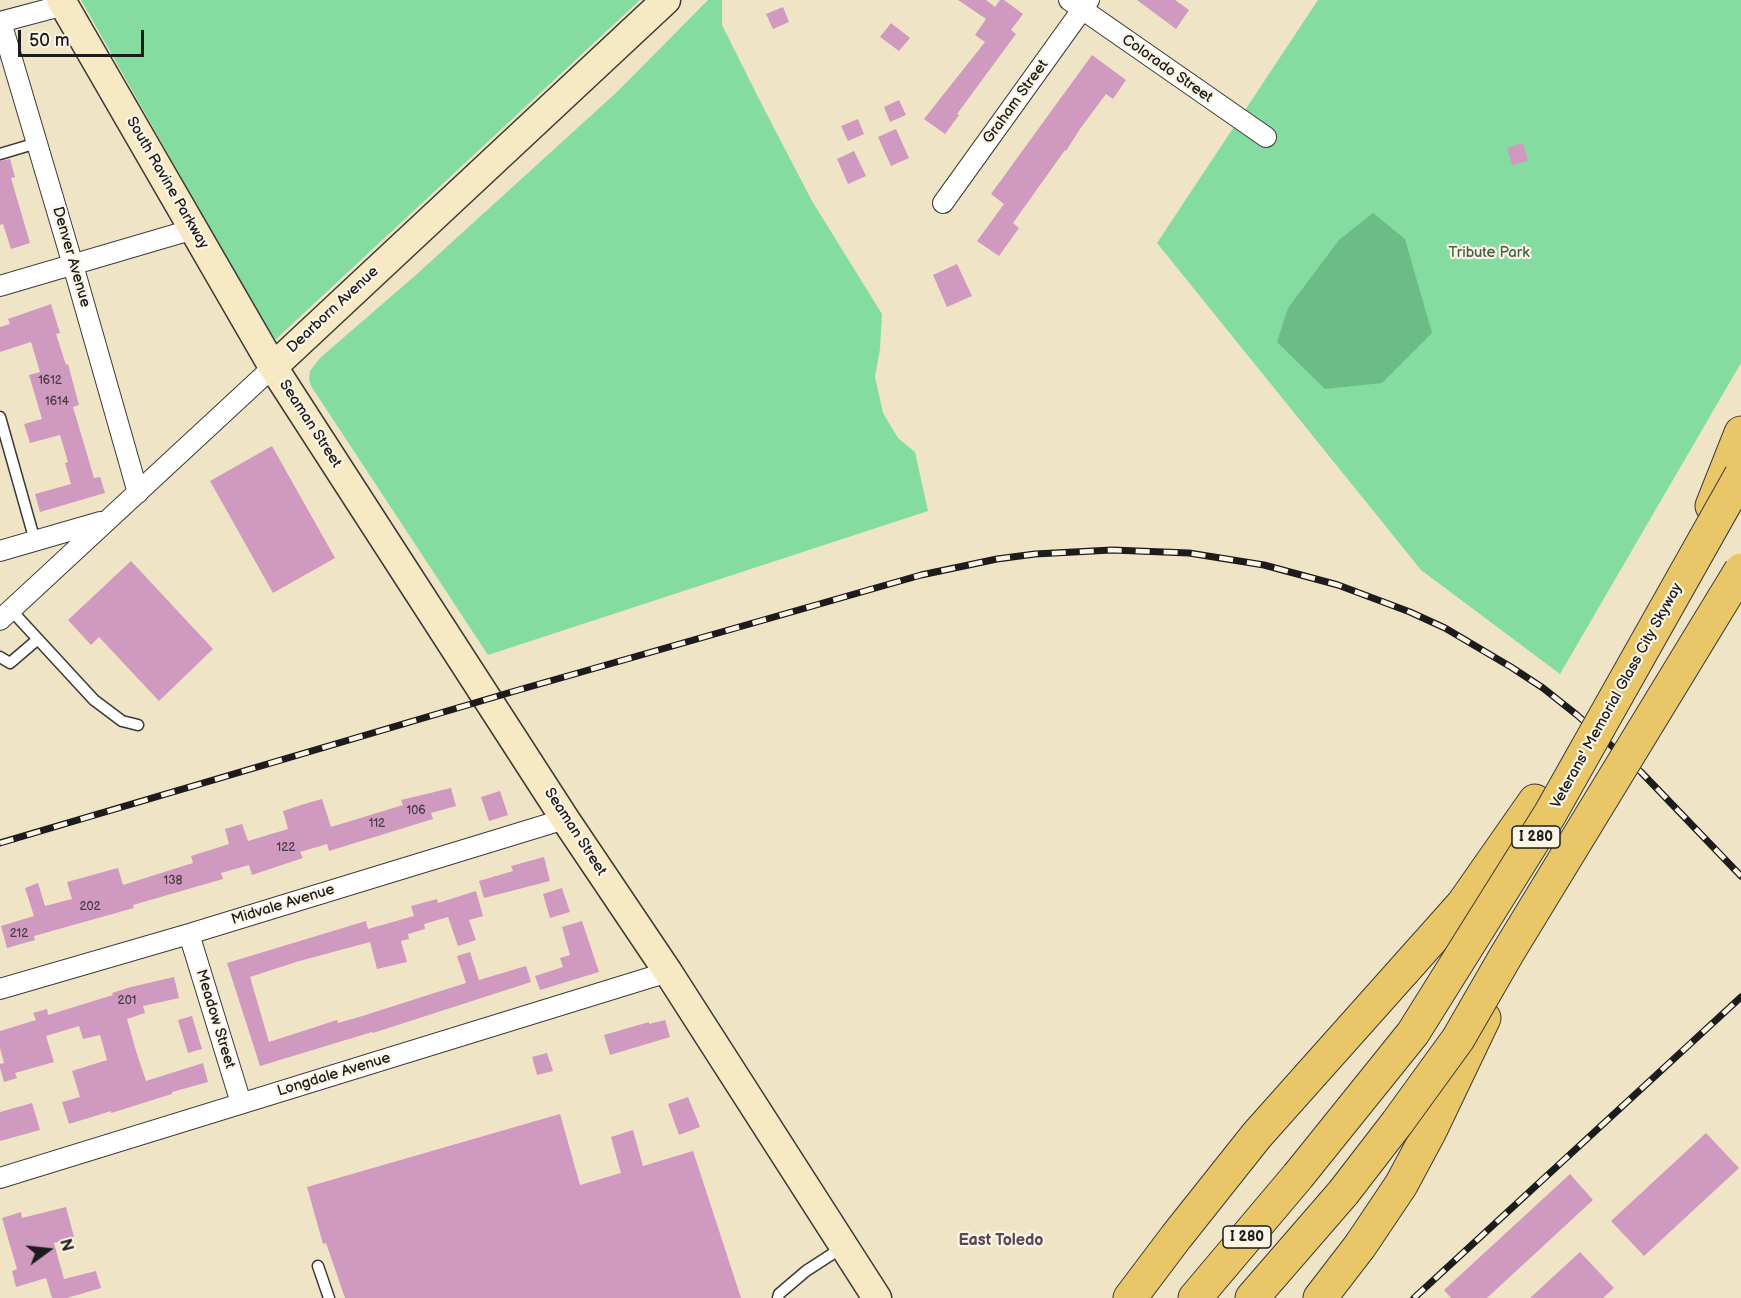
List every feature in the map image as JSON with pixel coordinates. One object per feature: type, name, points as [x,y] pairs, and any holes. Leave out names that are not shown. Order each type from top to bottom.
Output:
[{"type":"highway","points":[[1130,1298],[1257,1136],[1463,904],[1535,801],[1706,518],[1721,487],[1741,433]]},
{"type":"highway","name":"Veterans' Memorial Glass City Skyway","points":[[1195,1298],[1298,1176],[1413,1033],[1550,814],[1741,475]]},
{"type":"highway","points":[[1320,1298],[1384,1213],[1417,1157],[1595,793],[1658,681],[1741,551]]},
{"type":"highway","name":"I 280","points":[[1252,1298],[1343,1193],[1458,1039],[1506,954],[1741,570]]},
{"type":"street","name":"Dearborn Avenue","points":[[5,615],[666,0]]},
{"type":"street","name":"South Ravine Parkway","points":[[63,2],[273,367]]},
{"type":"street","points":[[1,22],[63,2]]},
{"type":"street","name":"Colorado Street","points":[[1080,3],[1266,137]]},
{"type":"street","name":"Graham Street","points":[[944,203],[1080,3]]},
{"type":"street","name":"Denver Avenue","points":[[1,22],[74,265],[138,493]]},
{"type":"street","points":[[0,286],[194,229]]},
{"type":"street","name":"Seaman Street","points":[[273,367],[565,819],[668,972],[877,1298]]},
{"type":"street","points":[[0,551],[106,520]]},
{"type":"street","name":"Midvale Avenue","points":[[0,989],[565,819]]},
{"type":"street","name":"Meadow Street","points":[[189,934],[241,1103]]},
{"type":"street","name":"Longdale Avenue","points":[[0,1178],[668,972]]},
{"type":"lane","points":[[0,154],[37,143]]},
{"type":"lane","points":[[0,417],[35,541]]},
{"type":"lane","points":[[5,615],[38,639],[94,700],[122,720],[138,725]]},
{"type":"lane","points":[[0,657],[10,663],[38,639]]},
{"type":"lane","points":[[777,1298],[806,1271],[844,1246]]},
{"type":"lane","points":[[318,1266],[329,1298]]},
{"type":"green space","points":[[81,0],[640,0],[274,341]]},
{"type":"green space","points":[[708,0],[722,0],[722,25],[760,101],[812,201],[882,314],[880,349],[875,377],[883,413],[898,438],[915,452],[928,511],[488,655],[311,386],[310,371],[320,358],[417,274],[618,91]]},
{"type":"green space","name":"Tribute Park","points":[[1318,0],[1741,0],[1741,363],[1560,674],[1421,570],[1157,243]]},
{"type":"green space","points":[[1373,213],[1405,239],[1432,333],[1382,383],[1325,389],[1277,342],[1288,308],[1339,240]]},
{"type":"building","points":[[958,0],[986,0],[995,7],[1000,0],[1004,0],[1023,14],[1011,30],[1016,34],[945,134],[924,119],[985,42],[975,35],[986,19]]},
{"type":"building","points":[[1137,0],[1175,0],[1189,10],[1176,29]]},
{"type":"building","points":[[783,7],[789,22],[773,29],[766,14]]},
{"type":"building","points":[[891,23],[910,38],[899,51],[880,37]]},
{"type":"building","points":[[1092,55],[1126,80],[1113,99],[1106,94],[1080,129],[1013,223],[1019,228],[999,256],[977,241],[1004,204],[991,194]]},
{"type":"building","points":[[899,100],[906,115],[890,122],[884,107]]},
{"type":"building","points":[[858,119],[864,134],[848,141],[841,126]]},
{"type":"building","points":[[896,129],[909,158],[891,166],[878,137]]},
{"type":"building","points":[[1523,143],[1528,161],[1512,165],[1507,148]]},
{"type":"building","points":[[854,151],[866,176],[848,184],[837,159]]},
{"type":"building","points":[[10,159],[15,177],[11,178],[30,243],[11,249],[3,224],[0,225],[0,161]]},
{"type":"building","points":[[957,264],[972,296],[947,307],[933,275]]},
{"type":"building","points":[[51,304],[60,333],[56,334],[66,365],[68,364],[79,405],[73,407],[94,478],[100,477],[105,493],[40,512],[35,494],[71,484],[65,463],[68,462],[60,435],[30,443],[24,424],[42,419],[29,375],[40,372],[31,342],[0,352],[0,327],[10,324],[8,319]]},
{"type":"building","points":[[272,446],[335,558],[273,593],[210,481]]},
{"type":"building","points":[[131,561],[213,649],[159,701],[99,637],[91,645],[68,620]]},
{"type":"building","points":[[451,788],[456,806],[431,813],[433,819],[329,851],[327,844],[300,852],[303,858],[252,875],[249,865],[221,873],[223,879],[133,905],[134,908],[34,936],[35,940],[7,948],[1,926],[34,916],[25,888],[38,883],[45,906],[72,899],[67,882],[118,868],[123,885],[193,863],[191,856],[229,844],[225,829],[242,824],[248,841],[288,829],[283,811],[301,805],[322,799],[331,827],[403,805],[401,800]]},
{"type":"building","points":[[500,791],[508,815],[489,821],[481,797]]},
{"type":"building","points":[[544,857],[550,881],[484,898],[479,881],[513,871],[511,866]]},
{"type":"building","points":[[562,888],[570,912],[550,918],[543,894]]},
{"type":"building","points":[[476,891],[483,916],[469,920],[476,940],[458,946],[448,917],[424,924],[425,929],[408,934],[409,939],[401,941],[407,962],[377,969],[370,942],[250,977],[269,1042],[337,1020],[338,1023],[359,1017],[466,983],[457,956],[470,952],[479,980],[526,966],[531,982],[373,1033],[260,1066],[227,963],[366,921],[368,929],[414,916],[411,906],[437,899],[438,903]]},
{"type":"building","points":[[582,921],[599,972],[540,990],[535,976],[563,967],[560,958],[570,955],[562,927]]},
{"type":"building","points":[[174,977],[179,998],[143,1006],[145,1013],[127,1019],[136,1051],[146,1081],[203,1063],[208,1082],[69,1124],[62,1102],[80,1097],[72,1071],[107,1060],[100,1035],[83,1039],[79,1026],[46,1036],[54,1062],[15,1073],[17,1078],[4,1082],[0,1068],[0,1064],[4,1063],[0,1048],[0,1031],[36,1020],[33,1013],[47,1009],[48,1015],[113,995],[112,993],[131,987]]},
{"type":"building","points":[[192,1016],[202,1049],[188,1053],[178,1020]]},
{"type":"building","points":[[665,1020],[670,1037],[610,1055],[604,1035],[649,1022],[649,1024]]},
{"type":"building","points":[[547,1053],[553,1071],[537,1075],[532,1057]]},
{"type":"building","points":[[688,1097],[700,1127],[679,1135],[668,1104]]},
{"type":"building","points":[[32,1103],[40,1130],[0,1141],[0,1112]]},
{"type":"building","points":[[560,1114],[580,1185],[621,1173],[611,1137],[633,1130],[643,1166],[693,1151],[741,1298],[345,1298],[326,1243],[323,1244],[307,1187]]},
{"type":"building","points":[[1706,1133],[1739,1168],[1644,1256],[1611,1221]]},
{"type":"building","points":[[1570,1174],[1593,1200],[1487,1298],[1451,1298],[1444,1290]]},
{"type":"building","points":[[66,1207],[74,1237],[54,1243],[64,1279],[96,1271],[101,1288],[67,1298],[52,1298],[46,1278],[16,1287],[12,1271],[17,1269],[2,1218],[21,1212],[22,1218]]},
{"type":"building","points":[[1580,1252],[1614,1288],[1603,1298],[1530,1298]]},
{"type":"railway","points":[[0,843],[515,691],[921,575],[997,559],[1035,554],[1112,550],[1189,553],[1264,565],[1338,585],[1445,628],[1543,688],[1577,715],[1641,772],[1741,876]]},
{"type":"railway","points":[[1414,1298],[1741,997]]},
{"type":"district","name":"East Toledo","points":[[1001,1241]]}]
